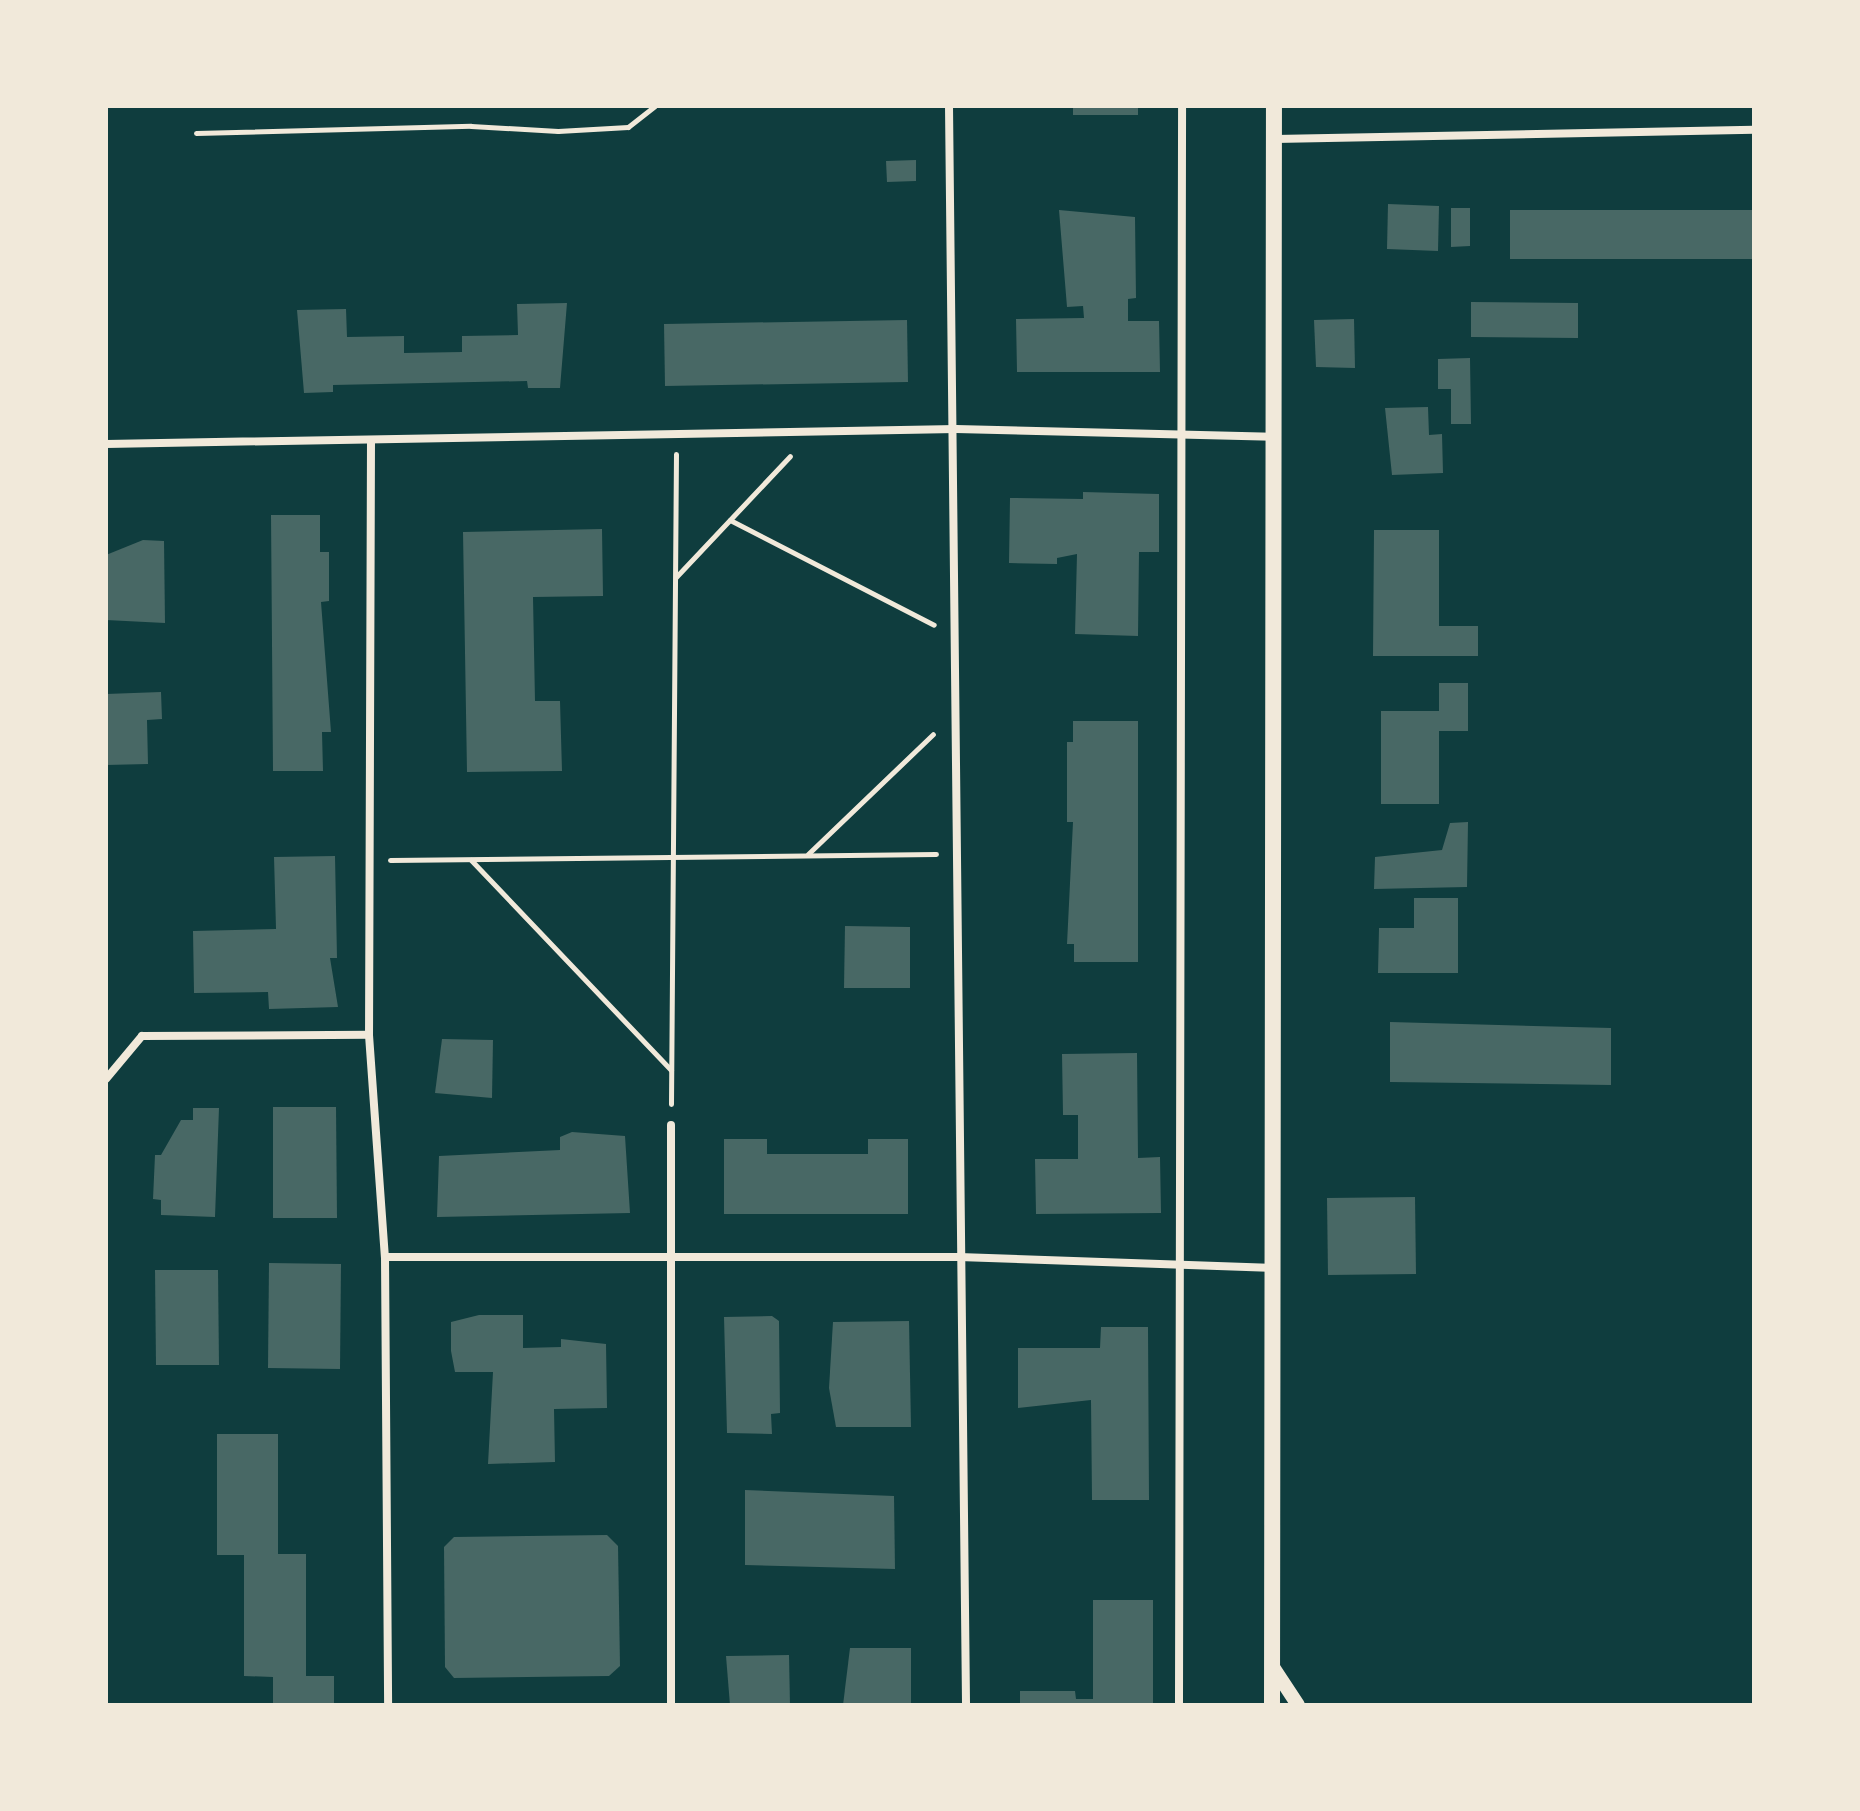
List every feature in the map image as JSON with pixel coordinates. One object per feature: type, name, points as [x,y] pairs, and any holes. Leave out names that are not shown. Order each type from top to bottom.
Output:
[{"type":"main road","points":[[1272,1705],[1268,1268],[1276,438],[1274,106]]},
{"type":"street","points":[[949,106],[956,429],[959,1257],[966,1705]]},
{"type":"street","points":[[1179,1705],[1182,106]]},
{"type":"street","points":[[1275,139],[1754,130]]},
{"type":"street","points":[[106,444],[956,429],[1276,438]]},
{"type":"street","points":[[371,440],[369,1035],[385,1257],[388,1705]]},
{"type":"street","points":[[106,1079],[142,1036],[369,1035]]},
{"type":"street","points":[[671,1125],[668,1255],[671,1705]]},
{"type":"street","points":[[385,1257],[959,1257],[1180,1268],[1268,1268]]},
{"type":"street","points":[[1273,1667],[1298,1705]]},
{"type":"path","points":[[196,133],[471,126],[558,131],[628,127],[655,106]]},
{"type":"path","points":[[675,578],[812,432]]},
{"type":"path","points":[[671,1125],[676,434]]},
{"type":"path","points":[[730,520],[957,636]]},
{"type":"path","points":[[807,855],[957,712]]},
{"type":"path","points":[[369,860],[958,854]]},
{"type":"path","points":[[470,859],[671,1071]]},
{"type":"building","points":[[1073,106],[1138,106],[1138,115],[1073,115]]},
{"type":"building","points":[[916,160],[916,181],[887,182],[886,161]]},
{"type":"building","points":[[1388,204],[1439,206],[1438,251],[1387,249]]},
{"type":"building","points":[[1451,208],[1470,208],[1470,246],[1451,247]]},
{"type":"building","points":[[1059,210],[1135,217],[1136,298],[1128,299],[1128,321],[1159,321],[1160,372],[1017,372],[1016,319],[1084,318],[1083,306],[1067,307]]},
{"type":"building","points":[[1510,210],[1754,210],[1754,259],[1510,259]]},
{"type":"building","points":[[1471,302],[1578,303],[1578,338],[1471,337]]},
{"type":"building","points":[[567,303],[560,388],[528,388],[527,381],[333,385],[333,392],[304,393],[297,310],[346,309],[347,337],[404,336],[404,353],[462,352],[462,336],[518,335],[517,304]]},
{"type":"building","points":[[1354,319],[1355,368],[1316,367],[1314,320]]},
{"type":"building","points":[[907,320],[908,382],[665,386],[664,324]]},
{"type":"building","points":[[1470,358],[1471,424],[1451,424],[1451,389],[1438,389],[1438,359]]},
{"type":"building","points":[[1428,407],[1429,435],[1442,434],[1443,473],[1392,475],[1385,408]]},
{"type":"building","points":[[1083,492],[1159,494],[1159,552],[1139,552],[1138,636],[1075,634],[1077,554],[1057,558],[1057,564],[1009,563],[1010,498],[1083,499]]},
{"type":"building","points":[[271,515],[320,515],[320,552],[329,552],[329,601],[321,602],[331,732],[322,732],[323,771],[273,771]]},
{"type":"building","points":[[602,529],[603,596],[533,597],[535,701],[560,701],[562,771],[467,772],[463,532]]},
{"type":"building","points":[[1374,530],[1439,530],[1439,626],[1478,626],[1478,656],[1373,656]]},
{"type":"building","points":[[143,540],[164,541],[165,623],[106,620],[106,555]]},
{"type":"building","points":[[1439,683],[1468,683],[1468,731],[1439,731],[1439,804],[1381,804],[1381,711],[1439,711]]},
{"type":"building","points":[[161,692],[162,719],[147,720],[148,764],[106,765],[106,694]]},
{"type":"building","points":[[1073,721],[1138,721],[1138,962],[1074,962],[1074,944],[1067,944],[1073,822],[1067,822],[1067,742],[1073,742]]},
{"type":"building","points":[[1468,822],[1467,887],[1374,889],[1375,857],[1442,850],[1450,823]]},
{"type":"building","points":[[335,856],[337,958],[330,958],[338,1007],[269,1009],[268,992],[194,993],[193,931],[276,929],[274,857]]},
{"type":"building","points":[[1414,898],[1458,898],[1458,973],[1378,973],[1379,928],[1414,928]]},
{"type":"building","points":[[845,926],[910,927],[910,988],[844,988]]},
{"type":"building","points":[[1390,1022],[1611,1028],[1611,1085],[1390,1082]]},
{"type":"building","points":[[442,1039],[493,1040],[492,1098],[435,1093]]},
{"type":"building","points":[[1137,1053],[1138,1158],[1160,1157],[1161,1213],[1036,1214],[1035,1159],[1078,1159],[1078,1115],[1063,1115],[1062,1054]]},
{"type":"building","points":[[273,1107],[336,1107],[337,1218],[273,1218]]},
{"type":"building","points":[[193,1108],[219,1108],[215,1217],[161,1215],[161,1200],[153,1199],[155,1155],[161,1155],[181,1120],[193,1120]]},
{"type":"building","points":[[572,1132],[625,1136],[630,1213],[437,1217],[439,1156],[560,1150],[560,1137]]},
{"type":"building","points":[[724,1139],[767,1139],[767,1154],[868,1154],[868,1139],[908,1139],[908,1214],[724,1214]]},
{"type":"building","points":[[1415,1197],[1416,1274],[1328,1275],[1327,1198]]},
{"type":"building","points":[[269,1263],[341,1264],[340,1369],[268,1368]]},
{"type":"building","points":[[155,1270],[218,1270],[219,1365],[156,1365]]},
{"type":"building","points":[[479,1315],[523,1315],[523,1348],[561,1347],[561,1339],[606,1344],[607,1408],[554,1409],[555,1462],[488,1464],[493,1372],[455,1372],[451,1351],[451,1322]]},
{"type":"building","points":[[772,1316],[779,1321],[780,1413],[771,1414],[772,1434],[727,1433],[724,1317]]},
{"type":"building","points":[[909,1321],[911,1427],[836,1427],[829,1388],[833,1322]]},
{"type":"building","points":[[1101,1327],[1148,1327],[1149,1500],[1092,1500],[1091,1400],[1018,1408],[1018,1348],[1100,1348]]},
{"type":"building","points":[[217,1434],[278,1434],[278,1554],[306,1554],[306,1676],[334,1676],[334,1705],[273,1705],[273,1677],[244,1676],[244,1555],[217,1555]]},
{"type":"building","points":[[745,1490],[894,1496],[895,1569],[745,1565]]},
{"type":"building","points":[[607,1535],[618,1546],[620,1666],[609,1676],[454,1678],[445,1667],[444,1547],[454,1537]]},
{"type":"building","points":[[1093,1600],[1153,1600],[1153,1705],[1020,1705],[1020,1691],[1075,1691],[1076,1699],[1093,1699]]},
{"type":"building","points":[[850,1648],[911,1648],[911,1705],[843,1705]]},
{"type":"building","points":[[789,1655],[790,1705],[730,1705],[726,1656]]}]
